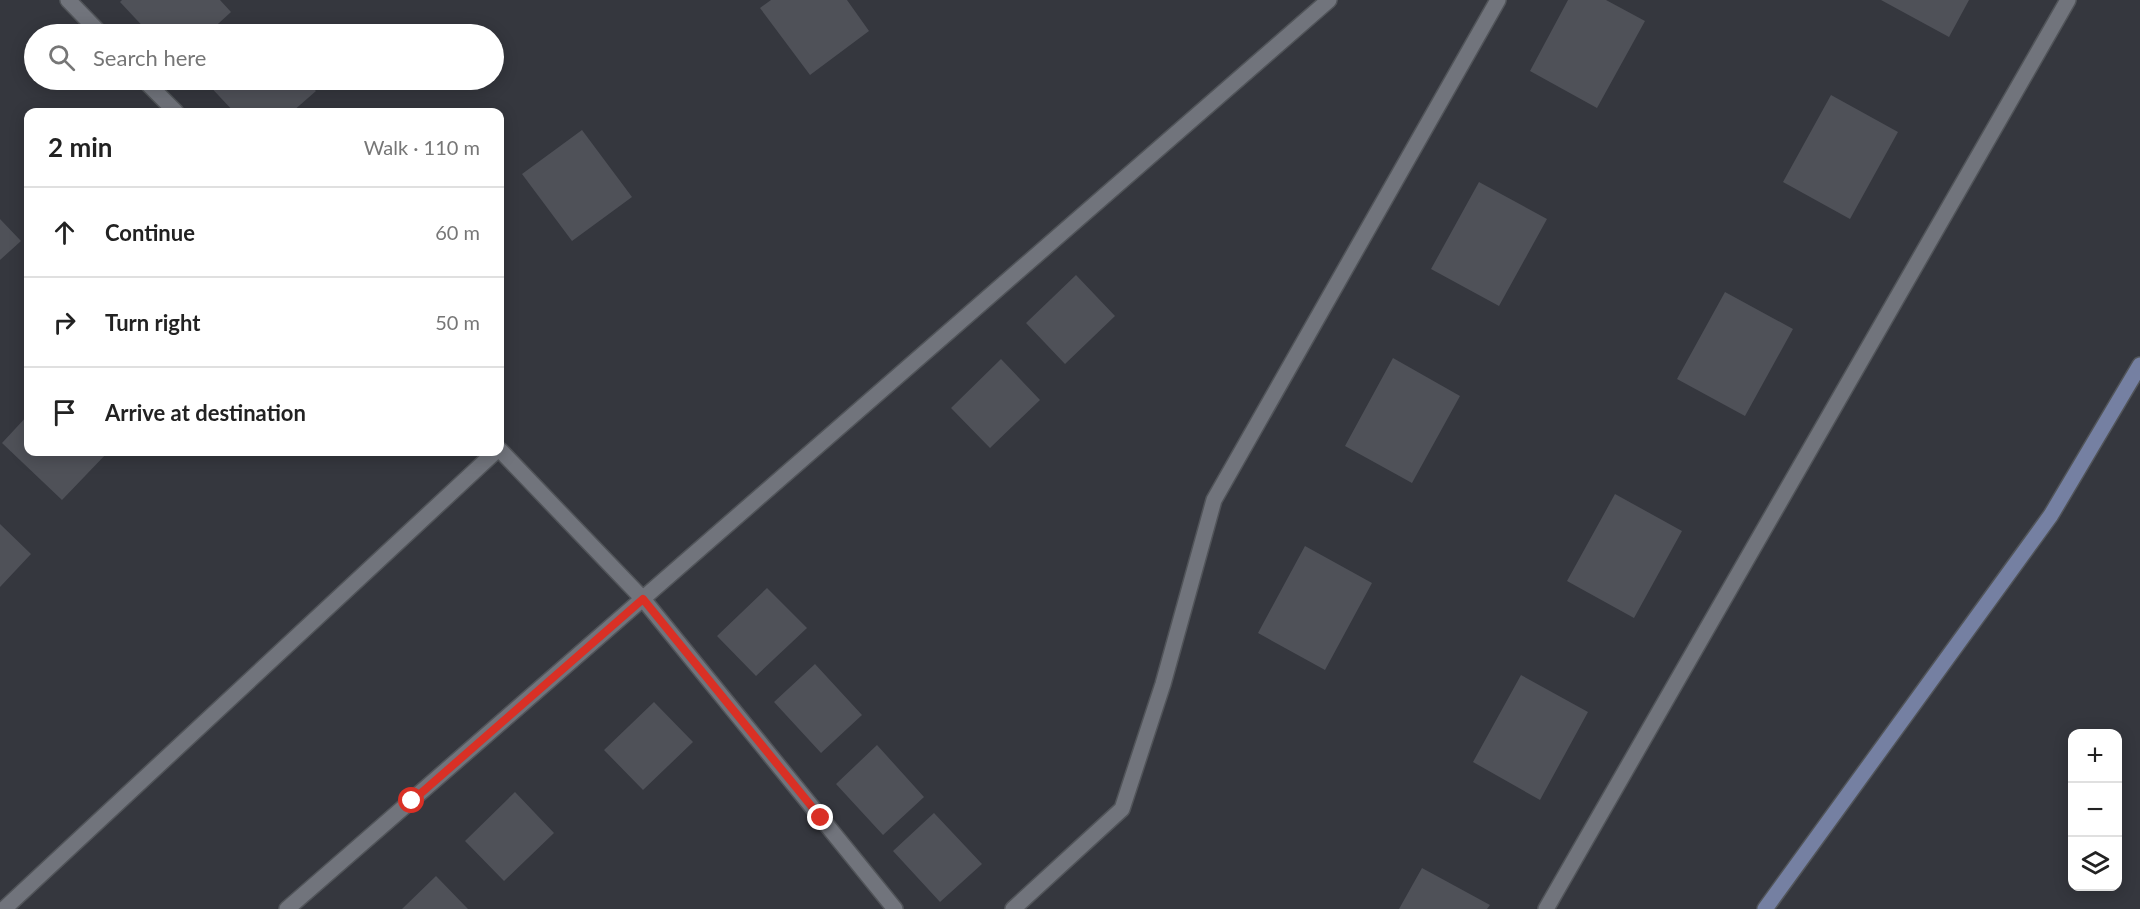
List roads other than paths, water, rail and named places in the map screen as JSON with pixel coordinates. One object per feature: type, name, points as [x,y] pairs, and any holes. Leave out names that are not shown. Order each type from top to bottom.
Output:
[{"type":"main road","points":[[1765,909],[2051,515],[2140,365]]},
{"type":"street","points":[[68,0],[91,24]]},
{"type":"street","points":[[287,909],[1329,0]]},
{"type":"street","points":[[1013,909],[1122,808],[1163,684],[1214,500],[1498,0]]},
{"type":"street","points":[[1546,909],[2068,0]]},
{"type":"street","points":[[154,90],[172,108]]},
{"type":"street","points":[[504,454],[643,599],[894,909]]},
{"type":"street","points":[[4,909],[491,456]]}]
